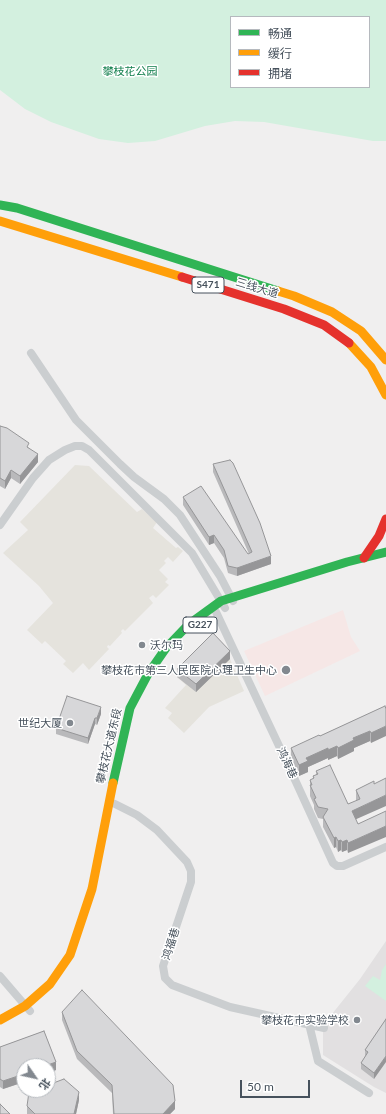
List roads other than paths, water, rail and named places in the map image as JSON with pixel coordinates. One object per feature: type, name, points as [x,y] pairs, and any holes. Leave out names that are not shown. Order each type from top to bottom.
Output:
[{"type":"main road","name":"三线大道","points":[[0,204],[24,210],[294,296],[332,312],[360,331],[386,360]]},
{"type":"main road","name":"三线大道","points":[[0,221],[284,309],[324,326],[350,344],[371,367],[386,394]]},
{"type":"main road","points":[[364,558],[379,536],[386,519]]},
{"type":"main road","name":"攀枝花大道东段","points":[[0,1020],[27,1008],[50,984],[70,955],[92,889],[109,801],[130,708],[148,674],[166,648],[188,625],[223,604],[386,552]]},
{"type":"main road","name":"攀枝花大道东段","points":[[233,600],[371,565]]},
{"type":"main road","name":"攀枝花大道东段","points":[[0,1028],[56,986],[76,958],[98,892],[115,804],[136,711],[151,680],[170,654],[191,631],[216,612],[223,604]]},
{"type":"street","points":[[31,353],[76,420],[134,477],[164,499],[180,514],[220,576],[233,600]]},
{"type":"street","points":[[0,525],[33,478],[49,460],[65,450],[75,446],[82,446],[89,450],[192,553],[223,604]]},
{"type":"street","name":"鸿海巷","points":[[216,612],[296,782],[332,863],[337,866],[343,866],[386,847]]},
{"type":"street","name":"鸿福巷","points":[[115,804],[137,815],[157,830],[186,862],[191,871],[191,882],[163,966],[165,978],[172,985],[230,1007],[324,1028]]},
{"type":"street","points":[[0,976],[27,1008]]},
{"type":"street","points":[[309,1024],[318,1061],[370,1093]]},
{"type":"place","name":"沃尔玛","points":[[142,645]]},
{"type":"place","name":"攀枝花市第三人民医院心理卫生中心","points":[[286,670]]},
{"type":"place","name":"世纪大厦","points":[[70,723]]},
{"type":"place","name":"攀枝花市实验学校","points":[[357,1020]]},
{"type":"park label","name":"攀枝花公园","points":[[130,71]]}]
